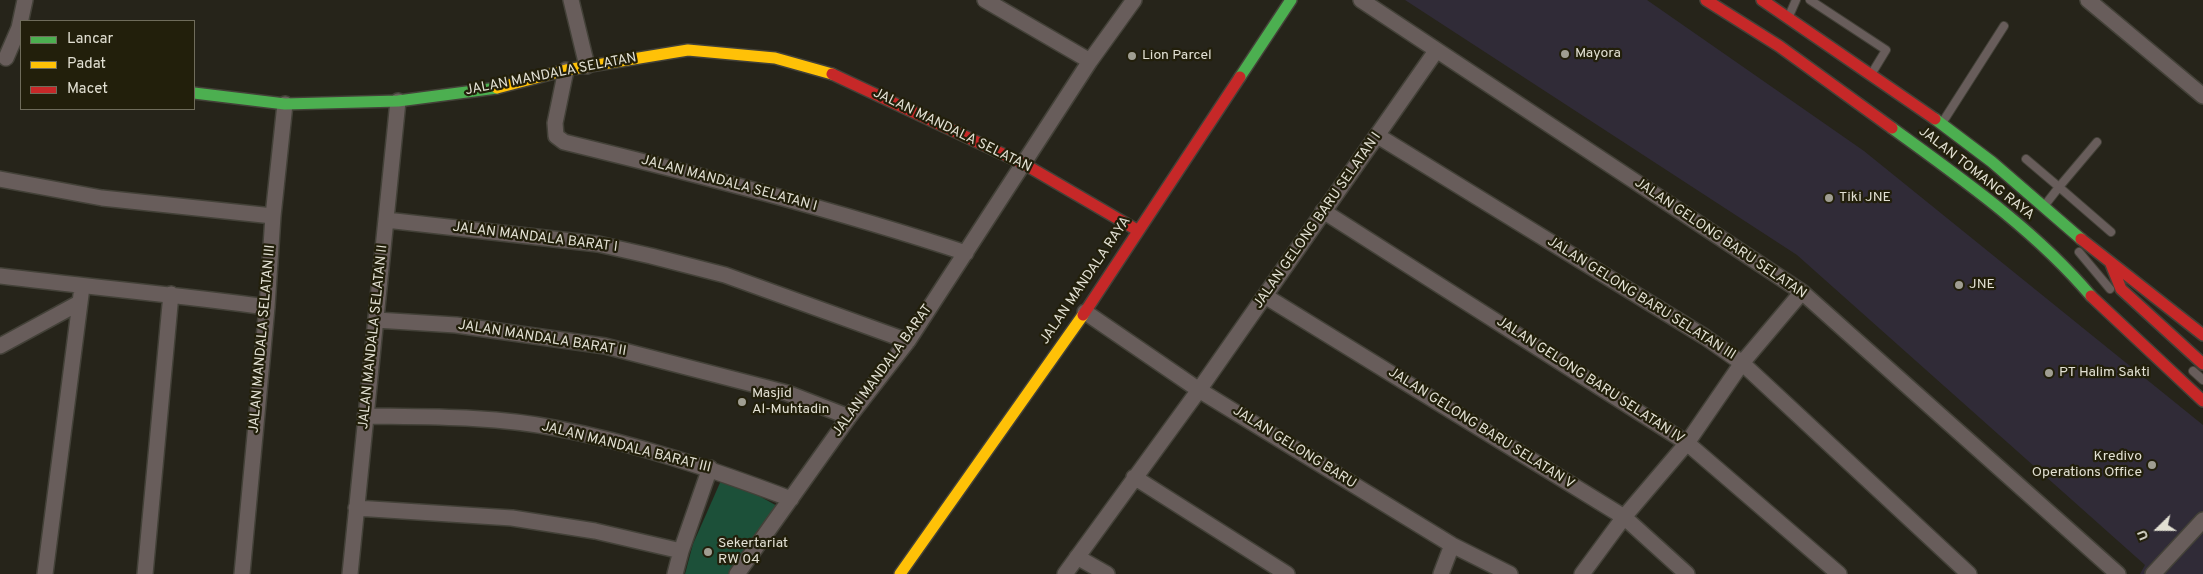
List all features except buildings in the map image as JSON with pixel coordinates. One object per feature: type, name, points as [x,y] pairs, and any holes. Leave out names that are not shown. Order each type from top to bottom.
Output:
[{"type":"main road","name":"JALAN MANDALA RAYA","points":[[900,574],[1085,312],[1137,230],[1291,0]]},
{"type":"main road","name":"JALAN TOMANG RAYA","points":[[1706,0],[1779,46],[1956,175],[2070,270],[2097,302],[2203,401]]},
{"type":"main road","name":"JALAN TOMANG RAYA","points":[[1762,0],[1941,123],[1992,162],[2111,264],[2203,335]]},
{"type":"main road","name":"JALAN MANDALA SELATAN","points":[[195,93],[285,104],[398,100],[490,90],[566,70],[688,50],[775,58],[830,74],[1024,164],[1137,230]]},
{"type":"main road","points":[[2111,264],[2121,289],[2203,364]]},
{"type":"street","points":[[20,63],[3,57],[18,28],[25,0]]},
{"type":"street","points":[[571,0],[587,66]]},
{"type":"street","points":[[985,0],[1090,61]]},
{"type":"street","name":"JALAN MANDALA BARAT","points":[[737,574],[849,416],[908,341],[1090,61],[1134,0]]},
{"type":"street","name":"JALAN GELONG BARU SELATAN","points":[[1361,0],[1802,292],[2118,574]]},
{"type":"street","points":[[2088,0],[2203,96]]},
{"type":"street","name":"JALAN GELONG BARU SELATAN I","points":[[1065,574],[1199,390],[1436,51]]},
{"type":"street","name":"JALAN MANDALA SELATAN I","points":[[566,70],[555,123],[556,136],[564,142],[763,191],[867,220],[966,253]]},
{"type":"street","name":"JALAN MANDALA SELATAN II","points":[[350,574],[398,100]]},
{"type":"street","name":"JALAN MANDALA SELATAN III","points":[[242,574],[267,308],[272,216],[285,104]]},
{"type":"street","name":"JALAN GELONG BARU SELATAN III","points":[[1378,136],[1697,332],[1742,363],[1969,574]]},
{"type":"street","points":[[0,179],[102,198],[272,216]]},
{"type":"street","name":"JALAN GELONG BARU SELATAN IV","points":[[1323,211],[1687,443],[1839,574]]},
{"type":"street","name":"JALAN MANDALA BARAT I","points":[[386,220],[598,244],[651,256],[725,275],[908,341]]},
{"type":"street","points":[[0,276],[171,294],[267,308]]},
{"type":"street","points":[[45,574],[82,286]]},
{"type":"street","points":[[1582,574],[1624,517],[1687,443],[1742,363],[1802,292]]},
{"type":"street","points":[[145,574],[171,294]]},
{"type":"street","name":"JALAN GELONG BARU SELATAN V","points":[[1265,296],[1624,517],[1688,574]]},
{"type":"street","points":[[0,346],[79,303]]},
{"type":"street","name":"JALAN GELONG BARU","points":[[1085,312],[1199,390],[1452,545],[1510,574]]},
{"type":"street","name":"JALAN MANDALA BARAT II","points":[[376,320],[456,326],[605,346],[787,393],[849,416]]},
{"type":"street","name":"JALAN MANDALA BARAT III","points":[[365,416],[470,418],[554,428],[710,468],[791,499]]},
{"type":"street","points":[[675,574],[681,550],[710,468]]},
{"type":"street","points":[[1134,477],[1287,574]]},
{"type":"street","points":[[356,508],[512,518],[595,531],[681,550]]},
{"type":"street","points":[[2153,574],[2203,520]]},
{"type":"street","points":[[1441,574],[1452,545]]},
{"type":"street","points":[[1077,557],[1107,574]]},
{"type":"lane","points":[[1720,0],[1906,127]]},
{"type":"lane","points":[[1751,0],[1940,131],[1984,167]]},
{"type":"lane","points":[[1788,17],[1796,0]]},
{"type":"lane","points":[[1810,0],[1886,50],[1871,75]]},
{"type":"lane","points":[[1941,123],[2004,26]]},
{"type":"lane","points":[[1914,132],[1949,162],[1956,175]]},
{"type":"lane","points":[[2044,207],[2097,142]]},
{"type":"lane","points":[[2026,159],[2112,232]]},
{"type":"lane","points":[[1991,173],[2073,243],[2118,298]]},
{"type":"lane","points":[[2188,366],[2203,380]]},
{"type":"shaded area","points":[[1405,0],[1647,0],[1864,151],[2203,425],[2203,574],[2140,574],[2145,565],[1797,255]]},
{"type":"green space","points":[[723,476],[779,507],[735,574],[685,574],[693,544]]},
{"type":"traffic: fast","points":[[1240,77],[1291,0]]},
{"type":"traffic: fast","points":[[195,93],[285,104],[398,101],[497,88]]},
{"type":"traffic: fast","points":[[1935,119],[1992,162],[2081,239]]},
{"type":"traffic: fast","points":[[1892,128],[1971,186],[2022,227],[2091,296]]},
{"type":"traffic: slow","points":[[497,88],[566,70],[688,50],[775,58],[832,74]]},
{"type":"traffic: slow","points":[[900,574],[1083,315]]},
{"type":"traffic: jam","points":[[1706,0],[1779,46],[1892,128]]},
{"type":"traffic: jam","points":[[1762,0],[1935,119]]},
{"type":"traffic: jam","points":[[832,74],[1024,164],[1137,230]]},
{"type":"traffic: jam","points":[[1083,315],[1240,77]]},
{"type":"traffic: jam","points":[[2081,239],[2203,335]]},
{"type":"traffic: jam","points":[[2111,264],[2121,289],[2203,364]]},
{"type":"traffic: jam","points":[[2091,296],[2203,401]]},
{"type":"place","name":"Mayora","points":[[1565,54]]},
{"type":"place","name":"Lion Parcel","points":[[1132,56]]},
{"type":"place","name":"Tiki JNE","points":[[1829,198]]},
{"type":"place","name":"JNE","points":[[1959,285]]},
{"type":"place","name":"PT Halim Sakti","points":[[2049,373]]},
{"type":"place","name":"Masjid Al-Muhtadin","points":[[742,402]]},
{"type":"place","name":"Kredivo Operations Office","points":[[2152,465]]},
{"type":"place","name":"Sekertariat RW 04","points":[[708,552]]}]
